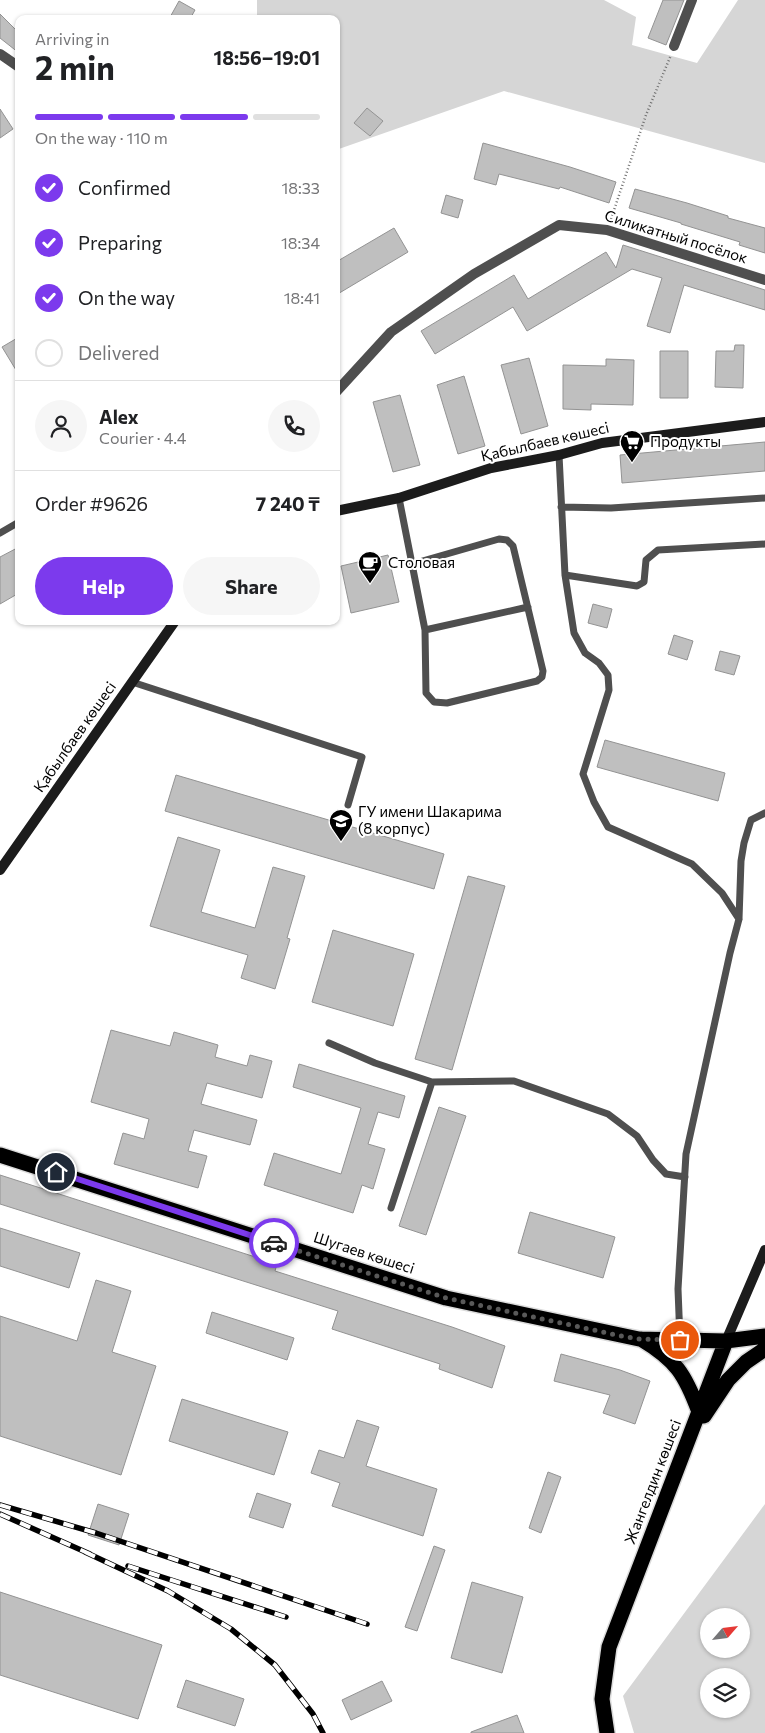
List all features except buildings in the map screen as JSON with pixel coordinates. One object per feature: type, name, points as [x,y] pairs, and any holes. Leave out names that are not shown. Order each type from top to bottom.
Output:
[{"type":"highway","name":"Шугаев көшесі","points":[[0,1155],[446,1298],[639,1339],[726,1341],[765,1336]]},
{"type":"highway","points":[[639,1339],[670,1359],[690,1388],[699,1412]]},
{"type":"highway","name":"Жангелдин көшесі","points":[[606,1733],[602,1699],[609,1647],[726,1341]]},
{"type":"highway","points":[[692,1431],[708,1412],[728,1380],[746,1362],[765,1349]]},
{"type":"main road","name":"Қабылбаев көшесі","points":[[340,510],[399,498],[491,468],[559,455],[602,443],[765,422]]},
{"type":"main road","name":"Қабылбаев көшесі","points":[[1,865],[172,625]]},
{"type":"main road","name":"Жангелдин көшесі","points":[[726,1341],[765,1250]]},
{"type":"street","points":[[674,46],[692,0]]},
{"type":"street","points":[[0,54],[15,64]]},
{"type":"street","name":"Силикатный посёлок","points":[[340,388],[391,332],[474,274],[559,225],[607,230],[765,280]]},
{"type":"lane","points":[[559,455],[565,574],[574,633],[586,653],[599,663],[608,675],[609,690],[583,774],[594,802],[608,827],[692,864],[722,893],[739,919]]},
{"type":"lane","points":[[399,498],[412,564],[425,630],[426,693],[434,702],[447,703],[537,681],[542,677],[543,671],[513,546],[507,540],[499,539],[412,564]]},
{"type":"lane","points":[[561,507],[611,508],[765,498]]},
{"type":"lane","points":[[0,533],[15,524]]},
{"type":"lane","points":[[565,574],[637,586],[644,582],[646,560],[658,550],[765,544]]},
{"type":"lane","points":[[425,630],[528,607]]},
{"type":"lane","points":[[132,682],[362,757],[348,805]]},
{"type":"lane","points":[[680,1340],[678,1290],[688,1144],[739,919],[741,861],[744,843],[751,820],[765,813]]},
{"type":"lane","points":[[329,1043],[375,1063],[432,1082],[514,1081],[608,1114],[637,1136],[653,1160],[666,1174],[685,1177]]},
{"type":"lane","points":[[391,1208],[432,1082]]},
{"type":"path","points":[[607,230],[646,115],[674,46]]},
{"type":"shaded area","points":[[257,0],[604,0],[636,17],[632,45],[697,63],[738,0],[765,0],[765,163],[504,91],[340,149],[340,15],[257,15]]},
{"type":"shaded area","points":[[765,1504],[765,1733],[634,1733],[623,1696]]},
{"type":"railway","points":[[0,1505],[96,1533],[367,1624]]},
{"type":"railway","points":[[0,1514],[90,1554]]},
{"type":"railway","points":[[85,1552],[168,1591],[231,1629],[275,1665],[313,1714],[323,1733]]},
{"type":"railway","points":[[128,1566],[286,1617]]},
{"type":"way so far","points":[[274,1243],[446,1298],[621,1336],[639,1339],[680,1340]]},
{"type":"place","name":"Продукты","points":[[632,463]]},
{"type":"place","name":"Столовая","points":[[370,584]]},
{"type":"place","name":"ГУ имени Шакарима (8 корпус)","points":[[341,842]]},
{"type":"route","points":[[56,1172],[274,1243]]}]
